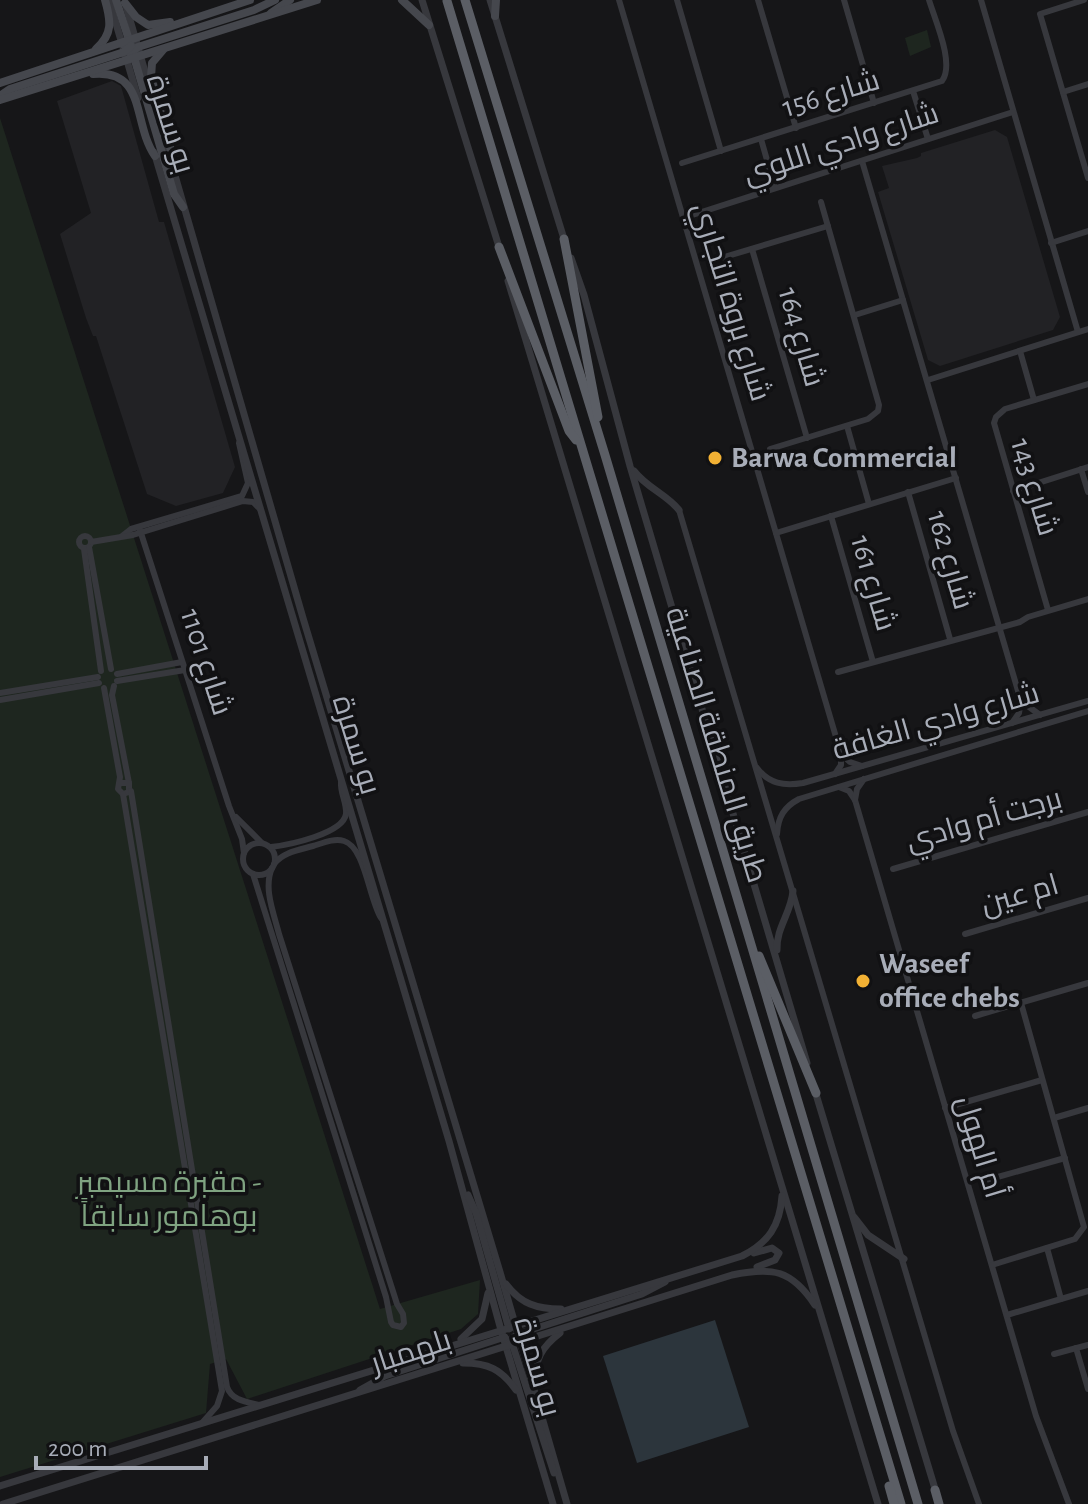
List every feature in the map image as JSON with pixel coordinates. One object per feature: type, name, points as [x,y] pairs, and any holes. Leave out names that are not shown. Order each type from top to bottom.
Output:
[{"type":"highway","name":"طريق المنطقة الصناعية","points":[[465,0],[605,455],[918,1504]]},
{"type":"highway","name":"طريق المنطقة الصناعية","points":[[447,1],[901,1504]]},
{"type":"highway","points":[[564,239],[605,455]]},
{"type":"highway","points":[[499,247],[569,431],[581,446]]},
{"type":"highway","points":[[745,927],[816,1093]]},
{"type":"highway","points":[[876,1428],[894,1504]]},
{"type":"highway","points":[[935,1490],[940,1504]]},
{"type":"main road","points":[[92,53],[105,40],[110,27],[107,0]]},
{"type":"main road","points":[[0,98],[76,76],[213,13],[250,0]]},
{"type":"main road","points":[[0,98],[10,89],[254,10],[275,0]]},
{"type":"main road","points":[[264,18],[290,0]]},
{"type":"main road","points":[[171,166],[172,154],[151,77],[151,67],[161,51],[317,0]]},
{"type":"main road","points":[[402,0],[429,25]]},
{"type":"main road","points":[[493,0],[495,16]]},
{"type":"main road","points":[[122,1],[131,49],[174,194],[183,207]]},
{"type":"main road","points":[[122,1],[148,25],[163,24],[194,14],[213,13]]},
{"type":"main road","points":[[0,83],[92,53],[181,42]]},
{"type":"main road","points":[[76,76],[111,73],[126,80],[132,90],[147,145],[155,156]]},
{"type":"street","name":"بو سمرة","points":[[107,0],[131,49],[171,166],[500,1272],[521,1399],[553,1504]]},
{"type":"street","points":[[424,0],[429,25],[499,247],[878,1504]]},
{"type":"street","name":"طريق المنطقة الصناعية","points":[[484,0],[495,16],[584,295],[630,466],[935,1490]]},
{"type":"street","name":"شارع بروة التجاري","points":[[619,0],[841,754]]},
{"type":"street","points":[[677,0],[721,151]]},
{"type":"street","points":[[758,0],[796,128]]},
{"type":"street","points":[[844,0],[874,103]]},
{"type":"street","name":"شارع 156","points":[[682,163],[935,84],[947,75],[947,60],[929,0]]},
{"type":"street","points":[[981,0],[1078,332]]},
{"type":"street","points":[[1084,0],[1040,14],[1088,178]]},
{"type":"street","name":"بو سمرة","points":[[131,49],[155,156],[459,1174],[488,1283],[538,1401],[567,1504]]},
{"type":"street","points":[[1063,92],[1088,84]]},
{"type":"street","name":"شارع 156","points":[[913,91],[928,139]]},
{"type":"street","name":"شارع وادي اللوي","points":[[683,218],[1013,112]]},
{"type":"street","name":"شارع 156","points":[[761,139],[775,188]]},
{"type":"street","points":[[862,161],[1021,701],[1019,713],[1012,723]]},
{"type":"street","points":[[770,449],[873,416],[879,405],[821,202]]},
{"type":"street","points":[[711,261],[828,226]]},
{"type":"street","points":[[1051,243],[1088,231]]},
{"type":"street","name":"شارع 164","points":[[752,249],[807,438]]},
{"type":"street","points":[[855,315],[903,300]]},
{"type":"street","points":[[928,380],[1088,329]]},
{"type":"street","name":"شارع 143","points":[[1020,351],[1034,400]]},
{"type":"street","name":"شارع 143","points":[[1048,610],[994,423],[999,412],[1088,384]]},
{"type":"street","points":[[847,426],[869,504]]},
{"type":"street","points":[[88,546],[242,496],[248,483],[239,450],[239,436]]},
{"type":"street","points":[[630,466],[642,481],[679,510]]},
{"type":"street","points":[[1013,491],[1085,468],[1088,492]]},
{"type":"street","points":[[776,533],[956,478]]},
{"type":"street","name":"شارع 162","points":[[908,492],[950,639]]},
{"type":"street","points":[[140,530],[243,501],[253,502],[261,510]]},
{"type":"street","name":"طريق المنطقة الصناعية","points":[[679,510],[953,1431],[979,1504]]},
{"type":"street","name":"شارع 161","points":[[831,516],[873,662]]},
{"type":"street","name":"شارع 1101","points":[[140,530],[244,853]]},
{"type":"street","points":[[88,546],[115,678],[112,695],[130,787],[227,1387],[236,1398],[260,1405]]},
{"type":"street","points":[[88,546],[101,680],[120,783],[118,789],[123,794],[222,1391],[217,1406],[201,1423]]},
{"type":"street","points":[[838,672],[1020,622],[1088,599]]},
{"type":"street","points":[[0,693],[184,666]]},
{"type":"street","points":[[0,700],[115,678]]},
{"type":"street","points":[[1021,701],[1040,715]]},
{"type":"street","name":"شارع وادي الغافة","points":[[752,760],[766,778],[777,783],[796,784],[1088,701]]},
{"type":"street","name":"شارع وادي الغافة","points":[[796,784],[792,793],[799,799],[1088,711]]},
{"type":"street","points":[[841,754],[850,762],[862,766]]},
{"type":"street","points":[[835,774],[841,765],[841,754]]},
{"type":"street","points":[[271,847],[275,857],[269,876],[269,890],[279,934],[370,1226],[403,1314],[401,1327],[391,1322],[386,1297],[253,874],[245,867],[244,853],[251,845],[261,842],[271,847],[328,832],[339,825],[346,811],[340,788],[341,778]]},
{"type":"street","points":[[855,800],[857,789],[864,779]]},
{"type":"street","points":[[120,783],[130,787]]},
{"type":"street","points":[[123,794],[130,787]]},
{"type":"street","points":[[839,787],[849,791],[855,800]]},
{"type":"street","points":[[777,838],[781,815],[799,799]]},
{"type":"street","name":"أم الهول","points":[[855,800],[1036,1416],[1069,1504]]},
{"type":"street","name":"شارع 1101","points":[[229,806],[241,825],[261,842]]},
{"type":"street","name":"برجت أم وادي","points":[[893,869],[1088,812]]},
{"type":"street","points":[[253,874],[264,874],[279,858],[290,853],[335,840],[351,844],[359,855],[375,908],[383,921]]},
{"type":"street","points":[[777,960],[778,932],[789,910],[793,891]]},
{"type":"street","name":"ام عين","points":[[965,934],[1088,898]]},
{"type":"street","points":[[975,1016],[1088,983]]},
{"type":"street","points":[[992,1265],[1075,1239],[1083,1231],[1021,1003]]},
{"type":"street","points":[[945,1108],[1042,1080]]},
{"type":"street","points":[[1054,1118],[1088,1108]]},
{"type":"street","points":[[987,1180],[1065,1158]]},
{"type":"street","points":[[459,1174],[476,1213],[549,1464],[564,1493]]},
{"type":"street","name":"بلهمبار","points":[[3,1504],[456,1363],[567,1309],[742,1256],[763,1244],[773,1232],[781,1210],[782,1189]]},
{"type":"street","points":[[851,1214],[868,1235],[904,1259]]},
{"type":"street","points":[[732,1275],[771,1262],[779,1255],[772,1248],[742,1256]]},
{"type":"street","points":[[1047,1248],[1061,1299]]},
{"type":"street","name":"بلهمبار","points":[[0,1486],[454,1344],[568,1328],[732,1275],[763,1270],[786,1275],[799,1284],[819,1311]]},
{"type":"street","points":[[500,1272],[510,1290],[526,1303],[538,1308],[567,1309]]},
{"type":"street","points":[[344,1399],[385,1376],[642,1294],[677,1275]]},
{"type":"street","points":[[454,1344],[482,1319],[487,1304],[488,1283]]},
{"type":"street","points":[[1007,1315],[1088,1291]]},
{"type":"street","points":[[538,1401],[535,1376],[537,1359],[551,1340],[568,1328]]},
{"type":"street","points":[[1054,1354],[1088,1345]]},
{"type":"street","points":[[1076,1348],[1088,1389]]},
{"type":"street","points":[[456,1363],[483,1364],[497,1369],[521,1399]]},
{"type":"shaded area","points":[[112,81],[121,86],[159,222],[164,222],[235,467],[223,493],[176,506],[147,494],[60,234],[91,213],[57,101]]},
{"type":"shaded area","points":[[995,130],[1007,137],[1060,317],[1053,330],[940,366],[928,360],[878,192],[889,188],[882,166],[917,158],[921,153]]},
{"type":"shaded area","points":[[715,1320],[749,1427],[637,1463],[603,1356]]},
{"type":"green space","points":[[927,30],[931,47],[910,56],[905,38]]},
{"type":"green space","name":"مقبرة مسيمير - بوهامور سابقاً","points":[[0,118],[380,1309],[480,1280],[478,1314],[461,1329],[247,1399],[226,1359],[210,1364],[206,1413],[0,1477]]},
{"type":"place","name":"Barwa Commercial","points":[[715,458]]},
{"type":"place","name":"Waseef office chebs","points":[[863,981]]}]
